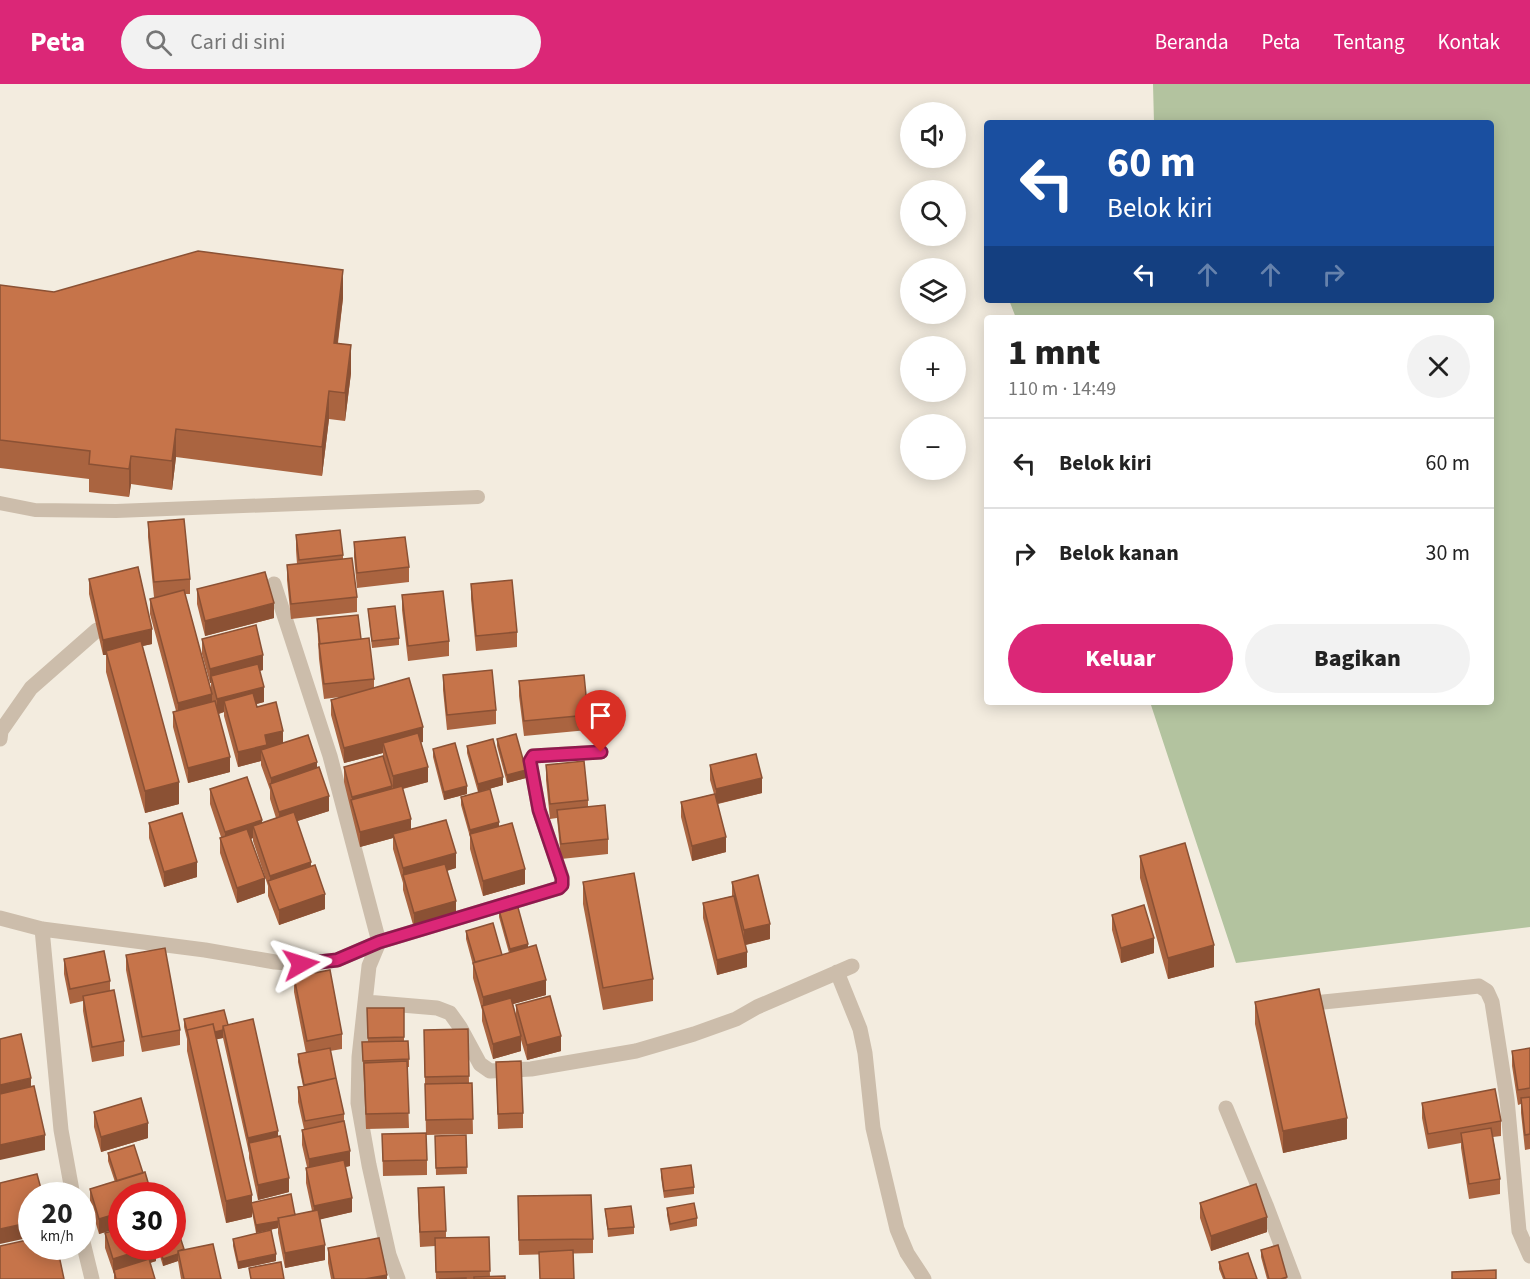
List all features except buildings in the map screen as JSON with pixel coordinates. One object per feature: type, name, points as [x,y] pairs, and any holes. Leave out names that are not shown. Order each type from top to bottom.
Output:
[{"type":"street","points":[[274,584],[330,756],[379,942],[369,966],[359,1057],[359,1112],[389,1255],[398,1279]]},
{"type":"street","points":[[0,739],[1,731],[31,688],[97,630]]},
{"type":"street","points":[[0,918],[42,929],[205,950],[275,962],[301,964],[337,960],[379,942],[559,888],[562,885],[562,878],[539,810],[530,761],[533,756],[601,752]]},
{"type":"street","points":[[42,929],[61,1130],[70,1182]]},
{"type":"street","points":[[366,1002],[436,1008],[450,1013],[480,1065],[490,1071],[531,1069],[636,1051],[694,1034],[736,1019],[852,966]]},
{"type":"street","points":[[837,972],[860,1029],[865,1053],[873,1128],[897,1229],[907,1253],[924,1279]]},
{"type":"street","points":[[1298,1005],[1479,986],[1487,991],[1492,1002],[1507,1099],[1519,1231],[1530,1256]]},
{"type":"street","points":[[1226,1108],[1294,1279]]},
{"type":"street","points":[[87,1260],[92,1279]]},
{"type":"lane","points":[[0,503],[35,510],[116,511],[478,497]]},
{"type":"green space","points":[[1153,84],[1530,84],[1530,927],[1236,963],[1151,705],[1494,705],[1494,315],[1015,315],[1010,303],[1494,303],[1494,120],[1154,120]]},
{"type":"route","points":[[301,964],[337,960],[379,942],[559,888],[562,885],[562,878],[539,810],[530,761],[533,756],[601,752]]}]
